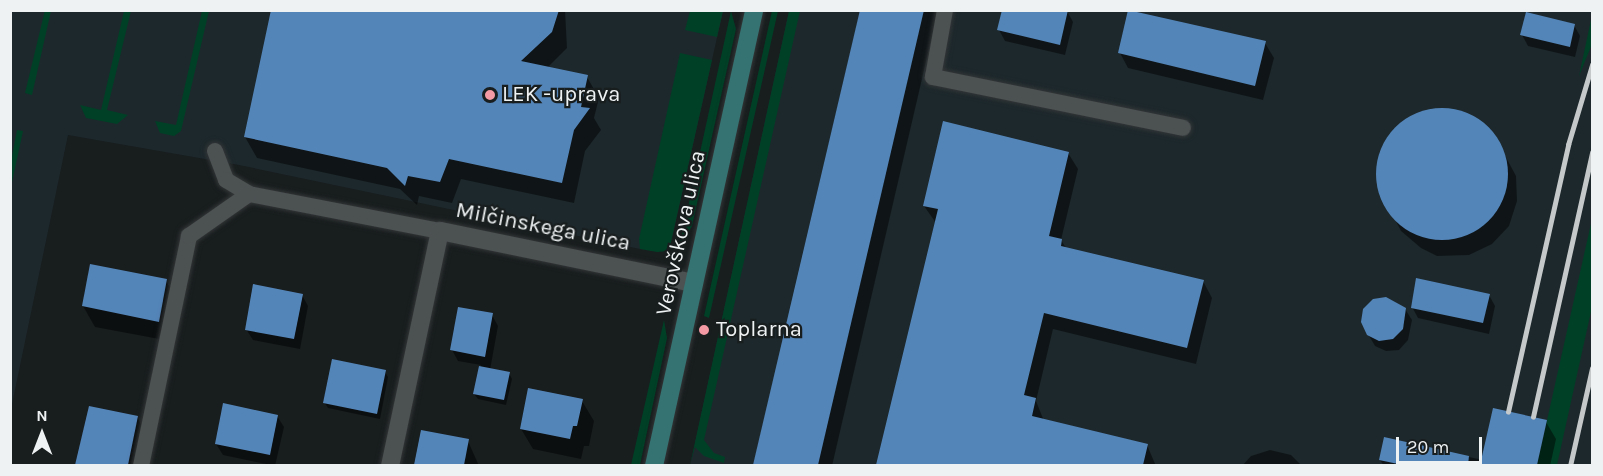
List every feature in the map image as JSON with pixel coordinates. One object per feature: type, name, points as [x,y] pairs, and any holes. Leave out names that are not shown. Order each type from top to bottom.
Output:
[{"type":"street","name":"Verovškova ulica","points":[[654,465],[754,10]]},
{"type":"street","name":"Milčinskega ulica","points":[[390,465],[440,231],[694,283]]},
{"type":"lane","points":[[945,10],[933,77],[1183,128]]},
{"type":"lane","points":[[215,151],[226,180],[249,194],[440,231]]},
{"type":"lane","points":[[141,465],[189,236],[249,194]]},
{"type":"shaded area","points":[[11,11],[723,11],[669,251],[640,249],[239,165],[68,135],[11,409]]},
{"type":"shaded area","points":[[789,11],[1592,11],[1592,465],[690,466]]},
{"type":"green space","points":[[45,10],[51,11],[32,95],[25,93]]},
{"type":"green space","points":[[124,11],[131,11],[107,110],[128,115],[117,124],[86,118],[80,105],[101,110]]},
{"type":"green space","points":[[202,11],[209,11],[181,131],[174,136],[160,133],[155,121],[176,125]]},
{"type":"green space","points":[[690,11],[723,11],[717,37],[685,30]]},
{"type":"green space","points":[[731,11],[736,29],[692,226],[679,248]]},
{"type":"green space","points":[[772,11],[778,11],[709,318],[704,316]]},
{"type":"green space","points":[[789,11],[800,11],[704,440],[714,453],[725,457],[724,463],[704,456],[695,447],[690,465]]},
{"type":"green space","points":[[1592,15],[1592,44],[1579,76]]},
{"type":"green space","points":[[680,53],[712,60],[669,251],[657,252],[640,249],[639,239]]},
{"type":"green space","points":[[17,130],[23,131],[11,187],[11,161]]},
{"type":"green space","points":[[1592,219],[1592,307],[1557,465],[1537,465]]},
{"type":"green space","points":[[664,320],[667,338],[640,465],[631,465]]},
{"type":"building","points":[[271,10],[559,10],[552,32],[521,61],[588,75],[581,107],[590,108],[574,130],[562,183],[449,159],[440,182],[408,176],[405,186],[387,168],[244,137]]},
{"type":"building","points":[[860,10],[924,10],[818,465],[753,465]]},
{"type":"building","points":[[1002,10],[1068,10],[1060,45],[997,30]]},
{"type":"building","points":[[1128,10],[1266,41],[1255,86],[1118,53]]},
{"type":"building","points":[[1526,12],[1575,24],[1570,47],[1520,35]]},
{"type":"building","points":[[1442,108],[1467,113],[1489,127],[1503,149],[1508,174],[1503,199],[1489,221],[1467,235],[1442,240],[1417,235],[1395,221],[1381,199],[1376,174],[1381,149],[1395,127],[1417,113]]},
{"type":"building","points":[[943,121],[1069,152],[1049,236],[1062,239],[1061,246],[1204,280],[1187,348],[1044,313],[1024,395],[1036,398],[1032,416],[1148,444],[1143,465],[876,465],[938,209],[923,206]]},
{"type":"building","points":[[90,264],[167,279],[159,322],[82,306]]},
{"type":"building","points":[[1416,278],[1490,294],[1483,323],[1411,308]]},
{"type":"building","points":[[253,284],[303,294],[294,339],[245,330]]},
{"type":"building","points":[[1386,297],[1406,308],[1403,329],[1393,339],[1379,341],[1367,335],[1361,322],[1363,309],[1373,299]]},
{"type":"building","points":[[458,307],[493,313],[485,357],[450,350]]},
{"type":"building","points":[[332,359],[386,370],[377,414],[323,403]]},
{"type":"building","points":[[479,366],[510,372],[504,400],[473,394]]},
{"type":"building","points":[[528,388],[583,399],[577,426],[573,426],[570,439],[520,429]]},
{"type":"building","points":[[223,403],[278,415],[270,455],[215,444]]},
{"type":"building","points":[[89,406],[138,416],[128,465],[75,465]]},
{"type":"building","points":[[1493,408],[1547,420],[1537,465],[1480,465]]},
{"type":"building","points":[[421,430],[469,439],[464,465],[414,465]]},
{"type":"building","points":[[1384,437],[1469,456],[1468,465],[1403,465],[1379,460]]},
{"type":"railway","points":[[1508,412],[1568,145],[1592,65]]},
{"type":"railway","points":[[1533,417],[1592,153]]},
{"type":"railway","points":[[1570,466],[1592,368]]},
{"type":"place","name":"LEK -uprava","points":[[490,95]]},
{"type":"place","name":"Toplarna","points":[[704,330]]}]
